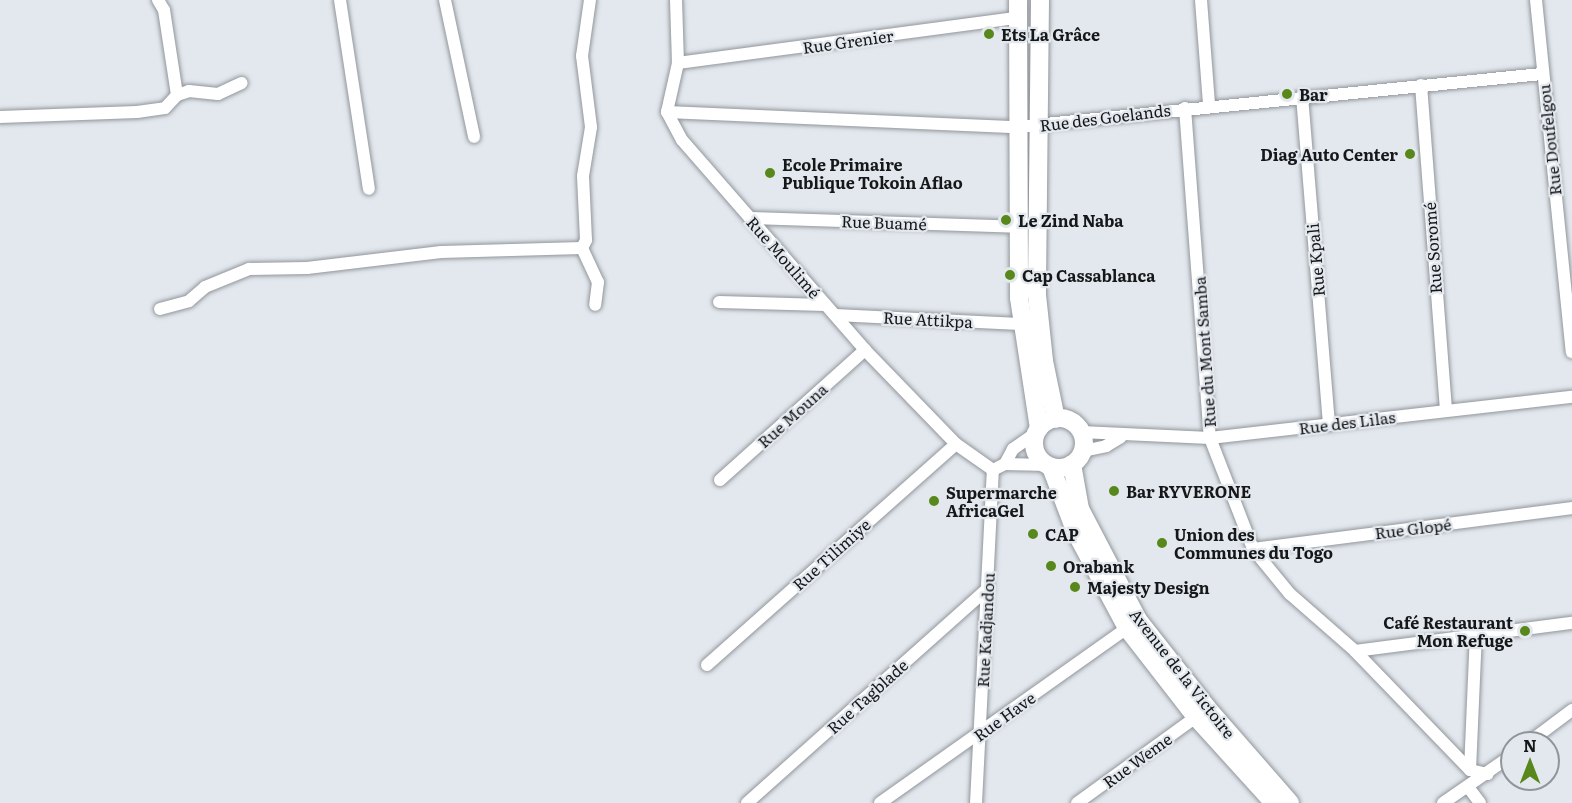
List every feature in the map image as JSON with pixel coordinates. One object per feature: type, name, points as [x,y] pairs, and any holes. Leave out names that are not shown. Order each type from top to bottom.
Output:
[{"type":"highway","points":[[1040,0],[1041,125],[1037,294],[1056,419]]},
{"type":"highway","points":[[1017,9],[1016,127],[1020,324],[1038,430],[1035,451],[1050,466],[1078,458],[1081,432],[1066,419],[1056,419],[1038,430]]},
{"type":"highway","name":"Avenue de la Victoire","points":[[1078,458],[1080,509],[1138,621],[1208,709],[1277,803]]},
{"type":"highway","name":"Avenue de la Victoire","points":[[1050,466],[1076,533],[1127,628],[1196,717],[1277,803]]},
{"type":"street","points":[[158,0],[164,10],[177,95]]},
{"type":"street","points":[[340,0],[369,189]]},
{"type":"street","points":[[445,0],[474,137]]},
{"type":"street","points":[[582,248],[586,240],[583,176],[591,127],[582,56],[590,0]]},
{"type":"street","points":[[667,112],[678,63],[676,0]]},
{"type":"street","points":[[1201,0],[1209,105]]},
{"type":"street","name":"Rue Doufelgou","points":[[1536,0],[1572,352]]},
{"type":"street","name":"Rue Grenier","points":[[678,63],[1017,9]]},
{"type":"street","name":"Rue des Goelands","points":[[667,112],[1016,127],[1209,105],[1542,74]]},
{"type":"street","points":[[0,117],[137,112],[165,108],[177,95],[189,91],[218,94],[242,83]]},
{"type":"street","name":"Rue Soromé","points":[[1421,85],[1446,410]]},
{"type":"street","name":"Rue Kpali","points":[[1302,96],[1329,425]]},
{"type":"street","name":"Rue du Mont Samba","points":[[1185,108],[1210,438],[1253,549],[1290,594],[1355,651],[1470,770]]},
{"type":"street","name":"Rue Moulimé","points":[[667,112],[682,140],[865,350],[956,444],[993,470]]},
{"type":"street","name":"Rue Buamé","points":[[750,218],[1018,227]]},
{"type":"street","points":[[582,248],[598,282],[595,305]]},
{"type":"street","points":[[160,309],[189,301],[205,287],[249,269],[307,268],[441,252],[582,248]]},
{"type":"street","points":[[719,302],[825,305]]},
{"type":"street","name":"Rue Attikpa","points":[[835,315],[1020,324]]},
{"type":"street","name":"Rue Mouna","points":[[720,480],[865,350]]},
{"type":"street","name":"Rue des Lilas","points":[[1081,432],[1121,436],[1210,438],[1572,397]]},
{"type":"street","points":[[1005,464],[1013,449],[1038,430]]},
{"type":"street","name":"Rue des Lilas","points":[[1078,458],[1106,446],[1121,436]]},
{"type":"street","name":"Rue Tilimiye","points":[[707,665],[956,444]]},
{"type":"street","points":[[993,470],[1005,464],[1050,466]]},
{"type":"street","name":"Rue Kadjandou","points":[[976,803],[993,470]]},
{"type":"street","name":"Rue Glopé","points":[[1253,549],[1572,508]]},
{"type":"street","name":"Rue Tagblade","points":[[747,803],[987,589]]},
{"type":"street","points":[[1355,651],[1572,623]]},
{"type":"street","name":"Rue Have","points":[[880,803],[1127,628]]},
{"type":"street","points":[[1476,635],[1470,770],[1488,774]]},
{"type":"street","points":[[1544,731],[1572,711]]},
{"type":"street","name":"Rue Weme","points":[[1077,803],[1196,717]]},
{"type":"street","points":[[1443,803],[1500,764]]},
{"type":"street","points":[[1468,787],[1480,803]]},
{"type":"place","name":"Ets La Grâce","points":[[989,34]]},
{"type":"place","name":"Bar","points":[[1287,94]]},
{"type":"place","name":"Diag Auto Center","points":[[1410,154]]},
{"type":"place","name":"Ecole Primaire Publique Tokoin Aflao","points":[[770,173]]},
{"type":"place","name":"Le Zind Naba","points":[[1006,220]]},
{"type":"place","name":"Cap Cassablanca","points":[[1010,275]]},
{"type":"place","name":"Bar RYVERONE","points":[[1114,491]]},
{"type":"place","name":"Supermarche AfricaGel","points":[[934,501]]},
{"type":"place","name":"CAP","points":[[1033,534]]},
{"type":"place","name":"Union des Communes du Togo","points":[[1162,543]]},
{"type":"place","name":"Orabank","points":[[1051,566]]},
{"type":"place","name":"Majesty Design","points":[[1075,587]]},
{"type":"place","name":"Café Restaurant Mon Refuge","points":[[1525,631]]}]
